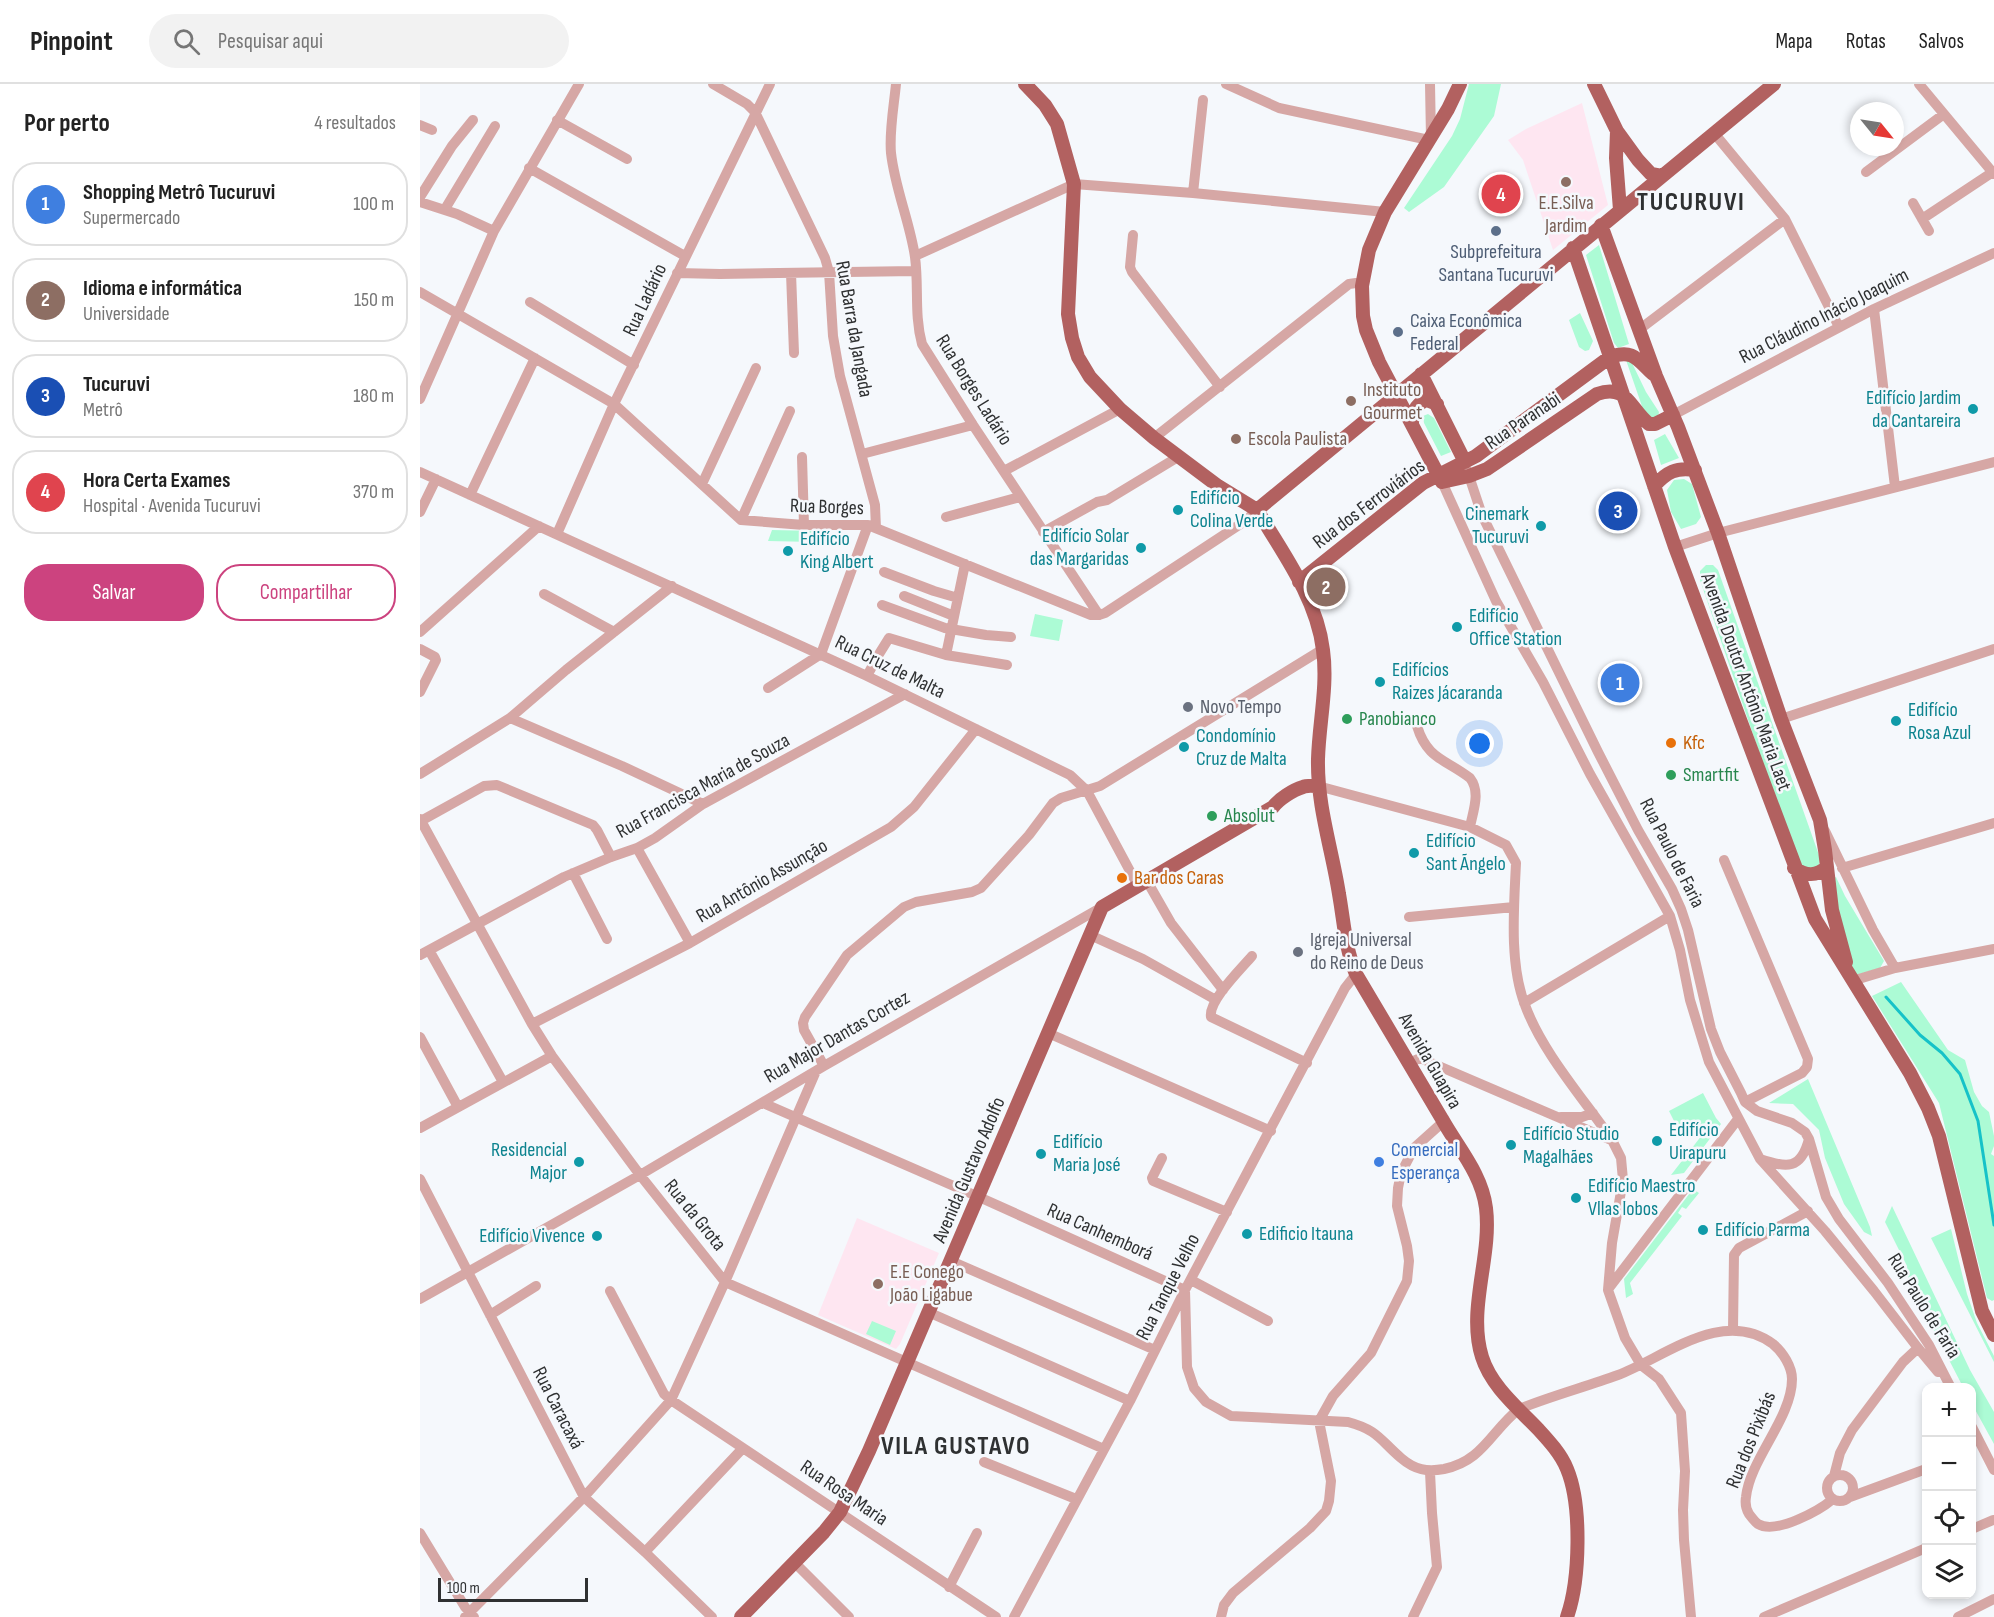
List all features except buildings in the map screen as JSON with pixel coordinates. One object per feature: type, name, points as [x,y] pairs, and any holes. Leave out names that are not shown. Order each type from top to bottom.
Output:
[{"type":"main road","points":[[1025,84],[1045,105],[1057,124],[1074,184],[1068,314],[1078,357],[1090,377],[1120,409],[1178,457],[1257,510],[1774,84]]},
{"type":"main road","points":[[1432,136],[1449,84]]},
{"type":"main road","points":[[1432,136],[1456,96],[1460,84]]},
{"type":"main road","points":[[1594,84],[1617,131],[1645,169],[1651,174],[1662,176]]},
{"type":"main road","points":[[1617,131],[1616,158],[1620,210]]},
{"type":"main road","name":"Rua Paulo de Faria","points":[[1432,136],[1385,212],[1369,250],[1362,286],[1366,330],[1379,362],[1440,478]]},
{"type":"main road","name":"Avenida Doutor Antônio Maria Laet","points":[[1601,225],[1656,376],[1695,470],[1781,719],[1820,820],[1832,910],[1851,978]]},
{"type":"main road","name":"Avenida Doutor Antônio Maria Laet","points":[[1574,248],[1675,547],[1815,919],[1910,1073],[1929,1108],[1945,1155],[1994,1335]]},
{"type":"main road","points":[[1610,357],[1629,353],[1656,376]]},
{"type":"main road","name":"Rua Paranabi","points":[[1465,462],[1610,357]]},
{"type":"main road","name":"Rua Paulo de Faria","points":[[1421,374],[1465,462]]},
{"type":"main road","name":"Rua Paranabi","points":[[1440,478],[1469,476],[1487,469],[1597,393],[1612,390],[1622,394]]},
{"type":"main road","name":"Avenida Doutor Antônio Maria Laet","points":[[1622,394],[1649,424],[1655,424],[1673,415]]},
{"type":"main road","points":[[1412,422],[1415,409],[1424,400],[1437,404]]},
{"type":"main road","name":"Rua dos Ferroviários","points":[[1299,582],[1423,483],[1440,478],[1465,462]]},
{"type":"main road","points":[[1654,486],[1674,470],[1683,468],[1695,470]]},
{"type":"main road","name":"Avenida Guapira","points":[[1257,510],[1299,582],[1317,624],[1323,649],[1325,677],[1318,786],[1345,940],[1356,974],[1477,1175],[1486,1209],[1478,1313],[1480,1348],[1486,1368],[1500,1388],[1561,1456],[1568,1469],[1577,1530],[1575,1591],[1568,1617]]},
{"type":"main road","name":"Rua Major Dantas Cortez","points":[[1102,907],[1273,807],[1281,807],[1318,786]]},
{"type":"main road","points":[[1794,868],[1807,875],[1815,875],[1827,867]]},
{"type":"main road","name":"Avenida Gustavo Adolfo","points":[[741,1617],[795,1563],[840,1512],[869,1451],[979,1197],[1102,907]]},
{"type":"street","points":[[420,399],[424,383],[494,231],[579,84]]},
{"type":"street","points":[[714,84],[747,104],[755,112]]},
{"type":"street","name":"Rua Ladário","points":[[557,534],[614,404],[770,84]]},
{"type":"street","name":"Rua Borges Ladário","points":[[896,84],[891,150],[895,178],[915,255],[916,300],[922,344],[1099,615]]},
{"type":"street","points":[[1226,84],[1279,108],[1432,136],[1430,84]]},
{"type":"street","points":[[1919,84],[1993,173],[1922,219]]},
{"type":"street","points":[[1193,193],[1203,100]]},
{"type":"street","name":"Rua Barra da Jangada","points":[[755,112],[825,258],[829,272],[833,336],[840,376],[875,505],[872,527]]},
{"type":"street","points":[[1866,172],[1944,114]]},
{"type":"street","points":[[420,197],[452,146],[473,120]]},
{"type":"street","points":[[557,120],[627,159]]},
{"type":"street","points":[[420,125],[432,130]]},
{"type":"street","points":[[445,209],[495,126]]},
{"type":"street","points":[[1714,133],[1785,219],[1839,327]]},
{"type":"street","points":[[529,168],[685,256]]},
{"type":"street","points":[[915,255],[1074,184],[1385,212]]},
{"type":"street","points":[[420,202],[445,209],[494,231]]},
{"type":"street","points":[[1913,203],[1929,231]]},
{"type":"street","points":[[1640,329],[1785,219]]},
{"type":"street","points":[[1133,235],[1130,267],[1132,272],[1220,387]]},
{"type":"street","name":"Rua Cláudino Inácio Joaquim","points":[[1673,415],[1874,309],[1994,253]]},
{"type":"street","points":[[677,273],[916,271]]},
{"type":"street","points":[[791,273],[794,353]]},
{"type":"street","points":[[1154,438],[1349,284],[1356,283],[1362,286]]},
{"type":"street","points":[[420,292],[614,404],[741,520],[790,411]]},
{"type":"street","points":[[530,302],[634,365]]},
{"type":"street","points":[[1874,309],[1895,486]]},
{"type":"street","points":[[470,495],[535,358]]},
{"type":"street","points":[[702,484],[756,369]]},
{"type":"street","points":[[1004,471],[1120,409]]},
{"type":"street","points":[[862,454],[973,425]]},
{"type":"street","points":[[802,457],[804,525]]},
{"type":"street","points":[[1043,532],[1096,501],[1107,500],[1178,457]]},
{"type":"street","name":"Rua Paulo de Faria","points":[[1465,462],[1482,515],[1638,831],[1677,899],[1688,930],[1711,1029],[1745,1102]]},
{"type":"street","points":[[1675,547],[1718,533],[1994,462]]},
{"type":"street","name":"Rua Cruz de Malta","points":[[420,472],[905,694],[1070,775],[1087,791]]},
{"type":"street","name":"Rua Paulo de Faria","points":[[1440,478],[1496,601],[1543,682],[1590,774],[1670,916],[1680,950],[1690,1000],[1709,1062],[1760,1159],[1808,1211],[1947,1383]]},
{"type":"street","points":[[420,512],[436,479]]},
{"type":"street","points":[[946,517],[1020,497]]},
{"type":"street","points":[[1099,615],[1245,521],[1257,510]]},
{"type":"street","name":"Rua Borges","points":[[741,520],[872,527],[1090,615],[1099,615]]},
{"type":"street","points":[[420,632],[539,526]]},
{"type":"street","points":[[768,688],[821,654],[872,527]]},
{"type":"street","points":[[946,655],[965,564]]},
{"type":"street","points":[[884,572],[958,598]]},
{"type":"street","points":[[420,774],[510,718],[672,586]]},
{"type":"street","points":[[544,594],[614,632]]},
{"type":"street","points":[[904,596],[954,616]]},
{"type":"street","points":[[882,605],[952,629],[1011,637]]},
{"type":"street","points":[[867,676],[879,652],[883,650],[889,639],[946,655],[1007,665]]},
{"type":"street","points":[[420,649],[436,658],[420,693]]},
{"type":"street","points":[[422,1540],[469,1615],[584,1497],[671,1400],[796,1117],[820,1069],[803,1023],[847,955],[904,907],[916,902],[972,892],[981,888],[1029,835],[1053,803],[1100,786],[1323,649]]},
{"type":"street","points":[[1781,719],[1994,650]]},
{"type":"street","points":[[1543,682],[1552,673],[1560,674]]},
{"type":"street","name":"Rua Francisca Maria de Souza","points":[[425,953],[573,873],[637,848],[703,804],[905,694]]},
{"type":"street","points":[[510,718],[703,804]]},
{"type":"street","points":[[1417,726],[1427,749],[1470,778],[1474,784],[1477,791],[1470,827]]},
{"type":"street","name":"Rua Antônio Assunção","points":[[532,1024],[690,943],[882,833],[914,807],[976,729]]},
{"type":"street","points":[[420,820],[484,786],[497,785],[593,825],[611,857]]},
{"type":"street","points":[[1318,786],[1470,827],[1506,845],[1512,854],[1516,863],[1514,938],[1524,1003],[1539,1035],[1621,1158],[1623,1180],[1612,1244],[1608,1290],[1625,1338],[1641,1365],[1659,1379],[1682,1413],[1685,1471],[1683,1510],[1691,1617]]},
{"type":"street","points":[[1087,791],[1142,884],[1171,922],[1220,995]]},
{"type":"street","name":"Rua da Grota","points":[[420,820],[532,1024],[552,1056],[640,1175],[725,1282],[1104,1449]]},
{"type":"street","name":"Avenida Doutor Antônio Maria Laet","points":[[1820,820],[1873,930],[1895,968]]},
{"type":"street","points":[[1842,868],[1994,823]]},
{"type":"street","points":[[637,848],[690,943]]},
{"type":"street","points":[[1724,860],[1808,1059],[1807,1066],[1802,1072],[1745,1102],[1764,1114],[1800,1128],[1809,1139],[1806,1152],[1802,1158],[1791,1165],[1760,1159]]},
{"type":"street","points":[[573,873],[607,939]]},
{"type":"street","points":[[1409,917],[1514,906]]},
{"type":"street","name":"Rua Major Dantas Cortez","points":[[420,1299],[640,1175],[1102,907]]},
{"type":"street","points":[[1524,1003],[1670,916]]},
{"type":"street","points":[[1090,935],[1220,995]]},
{"type":"street","points":[[1851,978],[1994,949]]},
{"type":"street","points":[[425,953],[503,1082]]},
{"type":"street","points":[[1252,956],[1220,995],[1210,1012],[1211,1017],[1306,1063]]},
{"type":"street","name":"Rua Tanque Velho","points":[[1014,1617],[1130,1401],[1185,1290],[1346,988],[1356,974]]},
{"type":"street","points":[[1048,1033],[1271,1131]]},
{"type":"street","points":[[420,1037],[458,1107]]},
{"type":"street","points":[[420,1128],[552,1056]]},
{"type":"street","points":[[1409,1063],[1420,1058],[1611,1140]]},
{"type":"street","name":"Rua Canhemborá","points":[[763,1103],[1185,1290]]},
{"type":"street","points":[[1555,1116],[1582,1117],[1593,1113]]},
{"type":"street","points":[[1608,1290],[1738,1119]]},
{"type":"street","points":[[1221,1617],[1224,1605],[1233,1593],[1310,1528],[1326,1511],[1331,1481],[1319,1421],[1333,1396],[1371,1353],[1407,1281],[1409,1261],[1407,1246],[1397,1206],[1401,1173],[1414,1148],[1443,1122]]},
{"type":"street","name":"Rua Paulo de Faria","points":[[1809,1139],[1826,1197],[1839,1220],[1888,1283],[1929,1345],[1948,1383]]},
{"type":"street","points":[[1162,1158],[1152,1178],[1153,1181],[1227,1212]]},
{"type":"street","name":"Rua Caracaxá","points":[[420,1179],[584,1497],[712,1617]]},
{"type":"street","points":[[1733,1330],[1734,1255],[1739,1248],[1808,1211]]},
{"type":"street","points":[[951,1261],[1155,1350]]},
{"type":"street","points":[[1191,1280],[1268,1321]]},
{"type":"street","points":[[490,1314],[536,1286]]},
{"type":"street","points":[[1185,1290],[1187,1366],[1194,1388],[1206,1402],[1231,1416],[1348,1422],[1376,1433],[1412,1466],[1430,1472],[1468,1461],[1487,1444],[1509,1416],[1519,1408]]},
{"type":"street","points":[[610,1291],[664,1394],[671,1400]]},
{"type":"street","points":[[928,1312],[1130,1401]]},
{"type":"street","name":"Rua dos Pixibás","points":[[1519,1408],[1619,1374],[1678,1345],[1721,1331],[1753,1333],[1777,1347],[1790,1367],[1792,1378],[1785,1406],[1749,1483],[1745,1498],[1746,1510],[1759,1524],[1765,1527],[1776,1526],[1814,1513],[1833,1498]]},
{"type":"street","points":[[1903,1362],[1904,1331]]},
{"type":"street","points":[[1918,1348],[1903,1362],[1852,1430],[1840,1453],[1834,1476],[1827,1487],[1833,1498],[1842,1501],[1922,1470]]},
{"type":"street","name":"Rua Rosa Maria","points":[[671,1400],[996,1617]]},
{"type":"street","points":[[1976,1436],[1994,1470]]},
{"type":"street","points":[[645,1552],[743,1448]]},
{"type":"street","points":[[984,1462],[1076,1499]]},
{"type":"street","points":[[1413,1617],[1437,1567],[1430,1472]]},
{"type":"street","points":[[1834,1476],[1846,1475],[1852,1481],[1854,1490],[1850,1497]]},
{"type":"street","points":[[1976,1527],[1993,1520]]},
{"type":"street","points":[[949,1587],[977,1533]]},
{"type":"street","points":[[1764,1617],[1922,1550]]},
{"type":"street","points":[[795,1563],[849,1617]]},
{"type":"street","points":[[1958,1617],[1994,1599]]},
{"type":"shaded area","name":"E.E.Silva Jardim","points":[[1582,103],[1608,205],[1553,250],[1523,160],[1508,140]]},
{"type":"shaded area","name":"E.E Conego João Ligabue","points":[[857,1218],[939,1253],[896,1349],[818,1315]]},
{"type":"green space","points":[[1469,84],[1501,84],[1494,116],[1444,187],[1409,212],[1404,208],[1452,136],[1460,119]]},
{"type":"green space","points":[[1599,245],[1629,344],[1618,348],[1614,343],[1586,255]]},
{"type":"green space","points":[[1580,313],[1593,341],[1589,350],[1585,351],[1579,347],[1569,320]]},
{"type":"green space","points":[[1626,360],[1632,363],[1659,412],[1658,417],[1654,420],[1645,415]]},
{"type":"green space","points":[[1428,414],[1434,418],[1451,452],[1441,456],[1424,423],[1423,416]]},
{"type":"green space","points":[[1665,434],[1679,458],[1661,465],[1654,440]]},
{"type":"green space","points":[[1684,479],[1692,484],[1701,517],[1696,524],[1681,529],[1671,512],[1667,490],[1674,480]]},
{"type":"green space","points":[[772,530],[817,531],[813,542],[768,541]]},
{"type":"green space","points":[[1706,565],[1713,565],[1718,570],[1820,858],[1816,871],[1799,868],[1700,580],[1700,571]]},
{"type":"green space","points":[[1035,614],[1063,620],[1059,641],[1030,636]]},
{"type":"green space","points":[[1836,877],[1884,961],[1880,968],[1856,975],[1847,952],[1838,915],[1834,878]]},
{"type":"green space","points":[[1901,982],[1948,1050],[1965,1060],[1974,1092],[1982,1106],[1989,1112],[1994,1136],[1991,1154],[1994,1156],[1994,1300],[1992,1301],[1987,1298],[1939,1103],[1872,996]]},
{"type":"green space","points":[[1808,1079],[1872,1236],[1864,1232],[1844,1204],[1825,1158],[1819,1130],[1793,1104],[1769,1103]]},
{"type":"green space","points":[[1703,1093],[1721,1124],[1684,1173],[1671,1175],[1709,1126],[1705,1123],[1682,1137],[1669,1111]]},
{"type":"green space","points":[[1693,1189],[1699,1193],[1686,1209],[1682,1207],[1678,1213],[1682,1216],[1630,1283],[1633,1294],[1626,1298],[1624,1279]]},
{"type":"green space","points":[[1892,1206],[1970,1370],[1994,1412],[1994,1444],[1976,1411],[1976,1383],[1961,1383],[1916,1296],[1908,1277],[1907,1266],[1885,1222]]},
{"type":"green space","points":[[1951,1229],[1967,1294],[1977,1323],[1994,1356],[1994,1362],[1931,1238]]},
{"type":"green space","points":[[872,1321],[896,1331],[890,1345],[866,1334]]},
{"type":"waterway","points":[[1886,997],[1920,1035],[1942,1053],[1960,1074],[1978,1121],[1994,1225]]},
{"type":"place","name":"E.E.Silva Jardim","points":[[1566,182]]},
{"type":"place","name":"Hora Certa Exames","points":[[1501,194]]},
{"type":"place","name":"Subprefeitura Santana Tucuruvi","points":[[1496,231]]},
{"type":"place","name":"Caixa Econômica Federal","points":[[1398,332]]},
{"type":"place","name":"Instituto Gourmet","points":[[1351,401]]},
{"type":"place","name":"Edifício Jardim da Cantareira","points":[[1973,409]]},
{"type":"place","name":"Escola Paulista","points":[[1236,439]]},
{"type":"place","name":"Edifício Colina Verde","points":[[1178,510]]},
{"type":"place","name":"Tucuruvi","points":[[1618,511]]},
{"type":"place","name":"Cinemark Tucuruvi","points":[[1541,526]]},
{"type":"place","name":"Edifício Solar das Margaridas","points":[[1141,548]]},
{"type":"place","name":"Edifício King Albert","points":[[788,551]]},
{"type":"place","name":"Idioma e informática","points":[[1326,587]]},
{"type":"place","name":"Edifício Office Station","points":[[1457,627]]},
{"type":"place","name":"Edifícios Raizes Jácaranda","points":[[1380,682]]},
{"type":"place","name":"Shopping Metrô Tucuruvi","points":[[1620,683]]},
{"type":"place","name":"Novo Tempo","points":[[1188,707]]},
{"type":"place","name":"Panobianco","points":[[1347,719]]},
{"type":"place","name":"Edifício Rosa Azul","points":[[1896,721]]},
{"type":"place","name":"Kfc","points":[[1671,743]]},
{"type":"place","name":"Condomínio Cruz de Malta","points":[[1184,747]]},
{"type":"place","name":"Smartfit","points":[[1671,775]]},
{"type":"place","name":"Absolut","points":[[1212,816]]},
{"type":"place","name":"Edifício Sant Ãngelo","points":[[1414,853]]},
{"type":"place","name":"Bar dos Caras","points":[[1122,878]]},
{"type":"place","name":"Igreja Universal do Reino de Deus","points":[[1298,952]]},
{"type":"place","name":"Edifício Uirapuru","points":[[1657,1141]]},
{"type":"place","name":"Edifício Studio Magalhães","points":[[1511,1145]]},
{"type":"place","name":"Edifício Maria José","points":[[1041,1154]]},
{"type":"place","name":"Residencial Major","points":[[579,1162]]},
{"type":"place","name":"Comercial Esperança","points":[[1379,1162]]},
{"type":"place","name":"Edifício Maestro Vllas lobos","points":[[1576,1198]]},
{"type":"place","name":"Edifício Parma","points":[[1703,1230]]},
{"type":"place","name":"Edificio Itauna","points":[[1247,1234]]},
{"type":"place","name":"Edifício Vivence","points":[[597,1236]]},
{"type":"place","name":"E.E Conego João Ligabue","points":[[878,1284]]},
{"type":"district","name":"TUCURUVI","points":[[1691,202]]},
{"type":"district","name":"VILA GUSTAVO","points":[[956,1446]]}]
